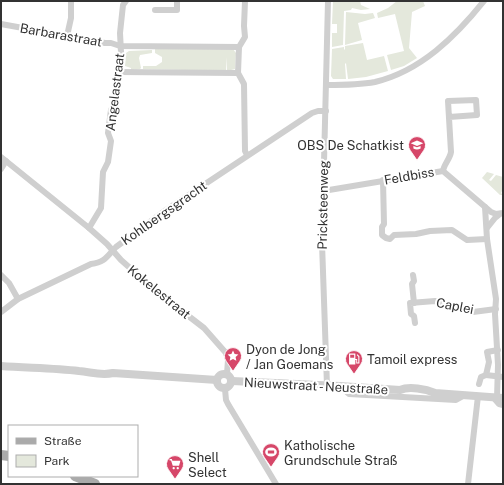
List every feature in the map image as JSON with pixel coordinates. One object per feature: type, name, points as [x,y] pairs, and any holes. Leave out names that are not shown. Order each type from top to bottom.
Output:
[{"type":"main road","points":[[77,477],[95,484]]},
{"type":"street","points":[[67,36],[71,18],[71,1]]},
{"type":"street","name":"Angelastraat","points":[[89,228],[101,208],[103,172],[108,162],[111,141],[108,133],[111,110],[116,100],[121,52],[120,33],[123,5],[126,1]]},
{"type":"street","points":[[155,10],[177,10],[177,1]]},
{"type":"street","points":[[245,1],[245,37],[239,48],[238,73],[244,84],[245,151],[248,155]]},
{"type":"street","name":"Pricksteenweg","points":[[327,386],[322,243],[328,1]]},
{"type":"street","points":[[326,85],[348,85],[376,82],[406,71],[428,57],[457,33],[468,22],[484,1]]},
{"type":"street","name":"Barbarastraat","points":[[1,24],[111,43],[120,46],[239,48]]},
{"type":"street","points":[[119,72],[238,73]]},
{"type":"street","points":[[443,171],[443,167],[450,158],[451,152],[448,101],[476,100],[477,115],[449,117]]},
{"type":"street","name":"Kohlbergsgracht","points":[[1,312],[18,299],[90,264],[96,263],[108,257],[112,250],[166,210],[248,155],[312,113],[326,111]]},
{"type":"street","points":[[1,169],[4,159]]},
{"type":"street","name":"Kokelestraat","points":[[4,159],[89,228],[107,244],[116,257],[156,291],[204,328],[226,353],[229,378]]},
{"type":"street","name":"Feldbiss","points":[[323,191],[443,171],[485,207],[494,213],[501,213]]},
{"type":"street","points":[[384,180],[384,224],[382,227],[382,235],[386,238],[390,239],[394,235],[452,230],[467,240],[487,239]]},
{"type":"street","points":[[485,207],[487,239],[498,307],[495,314],[500,352],[501,377],[498,398],[499,404],[503,404]]},
{"type":"street","points":[[487,228],[501,213]]},
{"type":"street","points":[[1,275],[9,283],[18,299]]},
{"type":"street","points":[[413,275],[414,281],[412,284],[411,314],[414,316],[415,323]]},
{"type":"street","name":"Caplei","points":[[402,304],[435,301],[473,312],[498,307]]},
{"type":"street","points":[[486,375],[489,362],[487,352],[500,352]]},
{"type":"street","points":[[1,366],[81,371],[98,374],[113,373],[217,380]]},
{"type":"street","points":[[217,380],[221,375],[229,378],[230,386],[225,389]]},
{"type":"street","points":[[479,384],[481,377],[486,375],[501,377]]},
{"type":"street","name":"Nieuwstraat - Neustraße","points":[[229,378],[327,386],[400,390],[405,388],[428,390],[435,393],[466,395]]},
{"type":"street","points":[[217,380],[219,386],[225,389]]},
{"type":"street","points":[[340,386],[348,394],[456,400],[466,395],[498,398]]},
{"type":"street","points":[[225,389],[228,404],[276,484]]},
{"type":"street","points":[[468,484],[478,396]]},
{"type":"green space","points":[[333,1],[360,1],[361,5],[370,9],[361,10],[352,8],[351,10],[344,11],[343,45],[332,47],[332,33],[337,33],[337,24],[332,24]]},
{"type":"green space","points":[[397,1],[423,1],[425,6],[412,12],[409,48],[417,58],[404,66],[391,70],[387,55],[404,51],[395,14],[378,18],[377,13],[388,8]]},
{"type":"green space","points":[[346,12],[365,14],[373,13],[375,18],[358,23],[362,40],[345,45]]},
{"type":"green space","points":[[363,43],[367,60],[384,56],[388,71],[366,77],[348,79],[346,63],[346,79],[333,79],[331,76],[332,49],[344,47],[344,50],[345,46]]},
{"type":"green space","points":[[155,49],[233,49],[236,53],[235,69],[227,71],[227,57],[226,71],[143,69],[143,66],[156,66],[162,62],[162,57],[155,53]]},
{"type":"green space","points":[[152,50],[152,53],[140,55],[140,69],[131,70],[131,68],[125,66],[126,53],[129,51]]},
{"type":"green space","points":[[487,172],[494,174],[489,180],[491,181],[496,175],[503,177],[503,189],[501,193],[503,195],[500,195],[482,178]]},
{"type":"place","name":"OBS De Schatkist","points":[[417,160]]},
{"type":"place","name":"Dyon de Jong / Jan Goemans","points":[[233,371]]},
{"type":"place","name":"Tamoil express","points":[[354,374]]},
{"type":"place","name":"Katholische Grundschule Straß","points":[[271,467]]},
{"type":"place","name":"Shell Select","points":[[175,479]]}]
